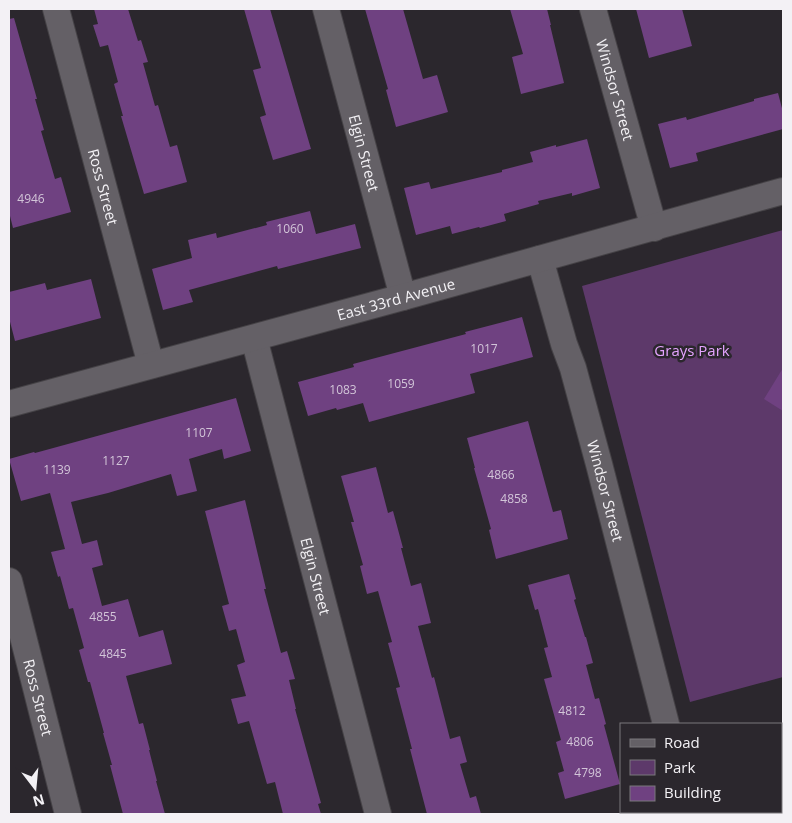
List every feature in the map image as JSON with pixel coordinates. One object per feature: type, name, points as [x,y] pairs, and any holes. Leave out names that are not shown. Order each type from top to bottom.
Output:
[{"type":"street","name":"Ross Street","points":[[56,9],[151,365]]},
{"type":"street","name":"Elgin Street","points":[[326,9],[403,297]]},
{"type":"street","name":"Windsor Street","points":[[593,9],[654,228]]},
{"type":"street","name":"East 33rd Avenue","points":[[9,404],[783,191]]},
{"type":"street","name":"Windsor Street","points":[[540,259],[564,344],[573,368],[666,723]]},
{"type":"street","name":"Elgin Street","points":[[254,338],[378,814]]},
{"type":"street","name":"Ross Street","points":[[9,581],[68,814]]},
{"type":"green space","name":"Grays Park","points":[[783,230],[783,677],[690,702],[582,286]]},
{"type":"building","points":[[94,9],[128,9],[138,41],[141,40],[148,62],[143,63],[155,106],[158,105],[170,147],[177,145],[187,182],[144,194],[121,116],[123,116],[114,84],[118,82],[108,45],[100,47],[93,25],[98,24]]},
{"type":"building","points":[[244,9],[270,9],[311,149],[273,160],[260,117],[266,115],[253,70],[261,68]]},
{"type":"building","points":[[365,9],[403,9],[423,79],[437,75],[448,112],[396,127],[386,90],[388,89]]},
{"type":"building","points":[[510,9],[547,9],[564,83],[521,94],[512,57],[523,54]]},
{"type":"building","points":[[636,9],[682,9],[692,46],[649,58]]},
{"type":"building","points":[[14,18],[37,99],[35,99],[44,130],[41,131],[55,179],[61,177],[71,212],[13,228],[9,212],[9,19]]},
{"type":"building","points":[[778,93],[783,112],[783,129],[696,153],[698,161],[670,168],[658,124],[686,117],[687,120]]},
{"type":"building","points":[[587,139],[600,188],[572,196],[572,193],[538,201],[539,204],[504,214],[506,221],[480,228],[452,234],[450,226],[416,235],[404,188],[429,182],[431,189],[502,172],[502,170],[533,162],[530,152]]},
{"type":"building","points":[[310,211],[316,234],[355,224],[361,248],[278,269],[277,266],[189,290],[193,302],[163,310],[152,269],[192,258],[188,240],[216,233],[217,238],[267,225],[266,222]]},
{"type":"building","points":[[91,279],[101,318],[15,341],[9,318],[9,292],[45,283],[47,290]]},
{"type":"building","points":[[522,317],[533,357],[470,374],[475,393],[369,422],[363,403],[308,416],[298,382],[354,367],[353,364]]},
{"type":"building","points":[[783,368],[783,411],[764,399]]},
{"type":"building","points":[[236,398],[251,451],[224,459],[222,449],[189,459],[197,491],[177,496],[171,474],[71,502],[82,544],[97,540],[103,565],[92,568],[102,606],[128,599],[139,637],[163,630],[172,664],[126,676],[139,724],[143,723],[165,814],[123,814],[104,733],[79,650],[84,648],[73,608],[69,609],[51,552],[65,549],[50,493],[21,501],[9,459]]},
{"type":"building","points":[[528,421],[553,512],[561,510],[568,539],[496,559],[489,530],[491,529],[467,438]]},
{"type":"building","points":[[376,467],[388,513],[393,511],[411,586],[421,583],[431,623],[418,626],[450,739],[460,736],[467,762],[460,764],[470,798],[476,796],[481,814],[427,814],[396,688],[400,687],[388,643],[392,642],[378,591],[367,594],[360,566],[363,565],[351,522],[354,522],[341,476]]},
{"type":"building","points":[[245,500],[266,589],[264,589],[281,653],[287,651],[295,679],[289,680],[321,803],[318,804],[321,814],[283,814],[275,782],[267,784],[249,721],[238,724],[231,699],[246,696],[237,665],[245,662],[236,629],[229,631],[222,606],[229,604],[205,511]]},
{"type":"building","points":[[569,574],[576,599],[574,600],[593,663],[586,665],[595,699],[599,698],[606,724],[604,725],[620,784],[565,799],[558,773],[564,771],[556,742],[561,740],[544,679],[552,677],[544,648],[548,647],[538,609],[535,610],[528,585]]}]
